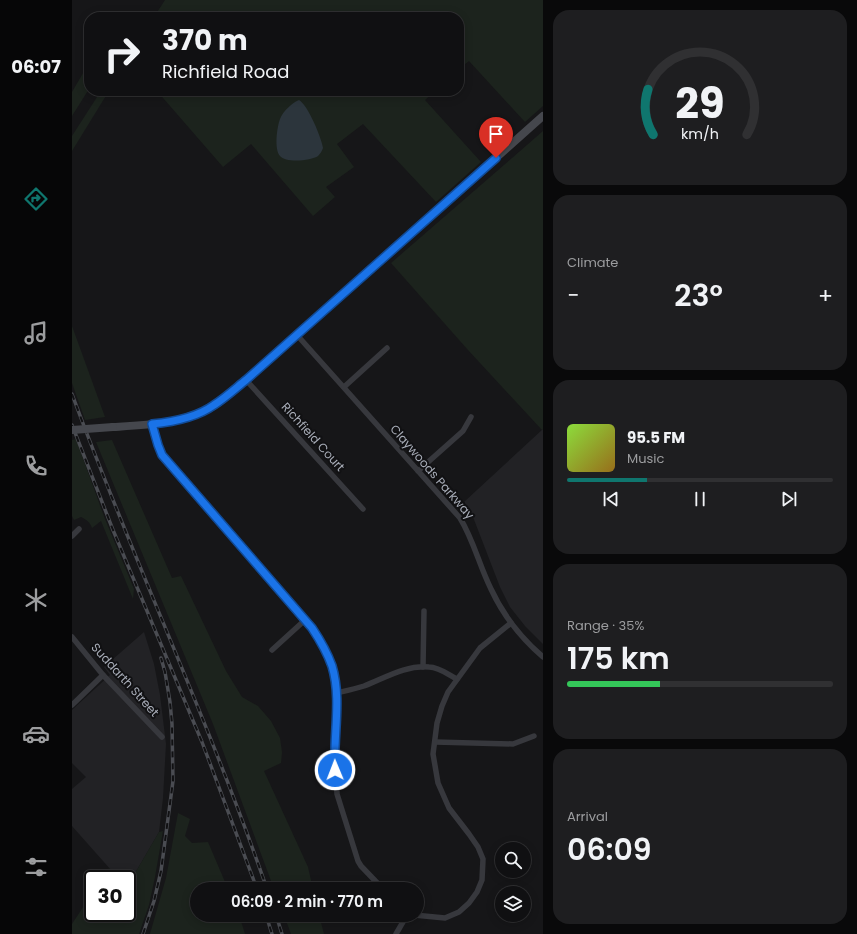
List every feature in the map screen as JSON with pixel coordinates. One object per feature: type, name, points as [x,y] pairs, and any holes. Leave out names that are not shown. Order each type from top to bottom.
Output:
[{"type":"street","points":[[72,430],[169,422],[200,413],[214,406],[246,380],[543,116]]},
{"type":"street","name":"Claywoods Parkway","points":[[297,335],[462,521],[469,533],[491,589],[511,623],[530,646],[543,657]]},
{"type":"street","points":[[344,387],[387,348]]},
{"type":"street","name":"Richfield Court","points":[[246,380],[363,509]]},
{"type":"street","points":[[418,471],[463,431],[471,417]]},
{"type":"street","points":[[152,424],[162,455],[305,620],[324,646],[332,667],[336,693],[335,759],[337,794],[358,861],[376,882]]},
{"type":"street","points":[[72,536],[79,529]]},
{"type":"street","points":[[423,667],[424,611]]},
{"type":"street","points":[[272,650],[305,620]]},
{"type":"street","points":[[424,916],[445,918],[459,912],[469,903],[477,892],[483,874],[483,860],[478,847],[449,808],[438,783],[433,754],[437,723],[448,692],[480,648],[511,623]]},
{"type":"street","name":"Suddarth Street","points":[[72,637],[103,675],[162,737]]},
{"type":"street","points":[[336,693],[363,686],[388,675],[407,669],[423,667],[430,667],[457,679]]},
{"type":"street","points":[[72,705],[103,675]]},
{"type":"street","points":[[435,742],[513,744],[534,736]]},
{"type":"street","points":[[396,934],[403,922]]},
{"type":"shaded area","points":[[165,0],[543,0],[543,106],[525,122],[469,61],[464,65],[464,12],[157,12]]},
{"type":"shaded area","points":[[84,71],[85,96],[72,116],[72,92]]},
{"type":"shaded area","points":[[98,96],[106,96],[72,151],[72,136]]},
{"type":"shaded area","points":[[161,96],[429,96],[425,100],[481,162],[436,202],[363,124],[337,144],[354,167],[326,187],[335,197],[313,216],[251,144],[223,167]]},
{"type":"shaded area","points":[[299,100],[303,103],[310,115],[323,148],[319,155],[315,158],[287,160],[278,153],[278,127],[285,110]]},
{"type":"shaded area","points":[[543,131],[542,430],[468,350],[391,263]]},
{"type":"shaded area","points":[[72,326],[105,417],[85,420],[72,383]]},
{"type":"shaded area","points":[[543,429],[543,644],[525,626],[510,607],[500,587],[473,517],[464,502]]},
{"type":"shaded area","points":[[76,439],[105,519],[134,589],[133,599],[101,521],[92,528],[85,519],[81,517],[74,520],[72,516],[72,440]]},
{"type":"shaded area","points":[[112,440],[172,578],[181,576],[226,671],[242,697],[258,706],[271,721],[280,738],[282,752],[281,763],[264,771],[308,867],[311,882],[271,882],[213,724],[96,442]]},
{"type":"shaded area","points":[[144,632],[154,664],[160,695],[166,744],[163,798],[159,832],[136,872],[136,870],[111,870],[72,826],[72,789],[86,777],[72,763],[72,710],[110,675],[104,667]]},
{"type":"shaded area","points":[[178,813],[190,819],[185,836],[192,843],[208,842],[225,882],[190,882],[190,922],[241,922],[245,934],[150,934],[166,878]]},
{"type":"shaded area","points":[[163,831],[155,877],[149,905],[139,934],[72,934],[72,924],[84,906],[84,922],[136,922],[136,872],[159,832]]},
{"type":"shaded area","points":[[287,922],[321,922],[324,934],[291,934]]},
{"type":"railway","points":[[72,394],[120,518],[221,764],[264,882]]},
{"type":"railway","points":[[72,425],[113,530],[202,742],[254,882]]},
{"type":"railway","points":[[143,934],[154,901],[161,871],[173,781],[170,702],[161,658]]},
{"type":"railway","points":[[268,922],[272,934]]},
{"type":"railway","points":[[278,922],[282,934]]},
{"type":"route","points":[[335,770],[336,688],[332,667],[324,646],[312,628],[271,579],[162,455],[152,424],[169,422],[187,417],[200,413],[214,406],[246,380],[496,158]]}]
